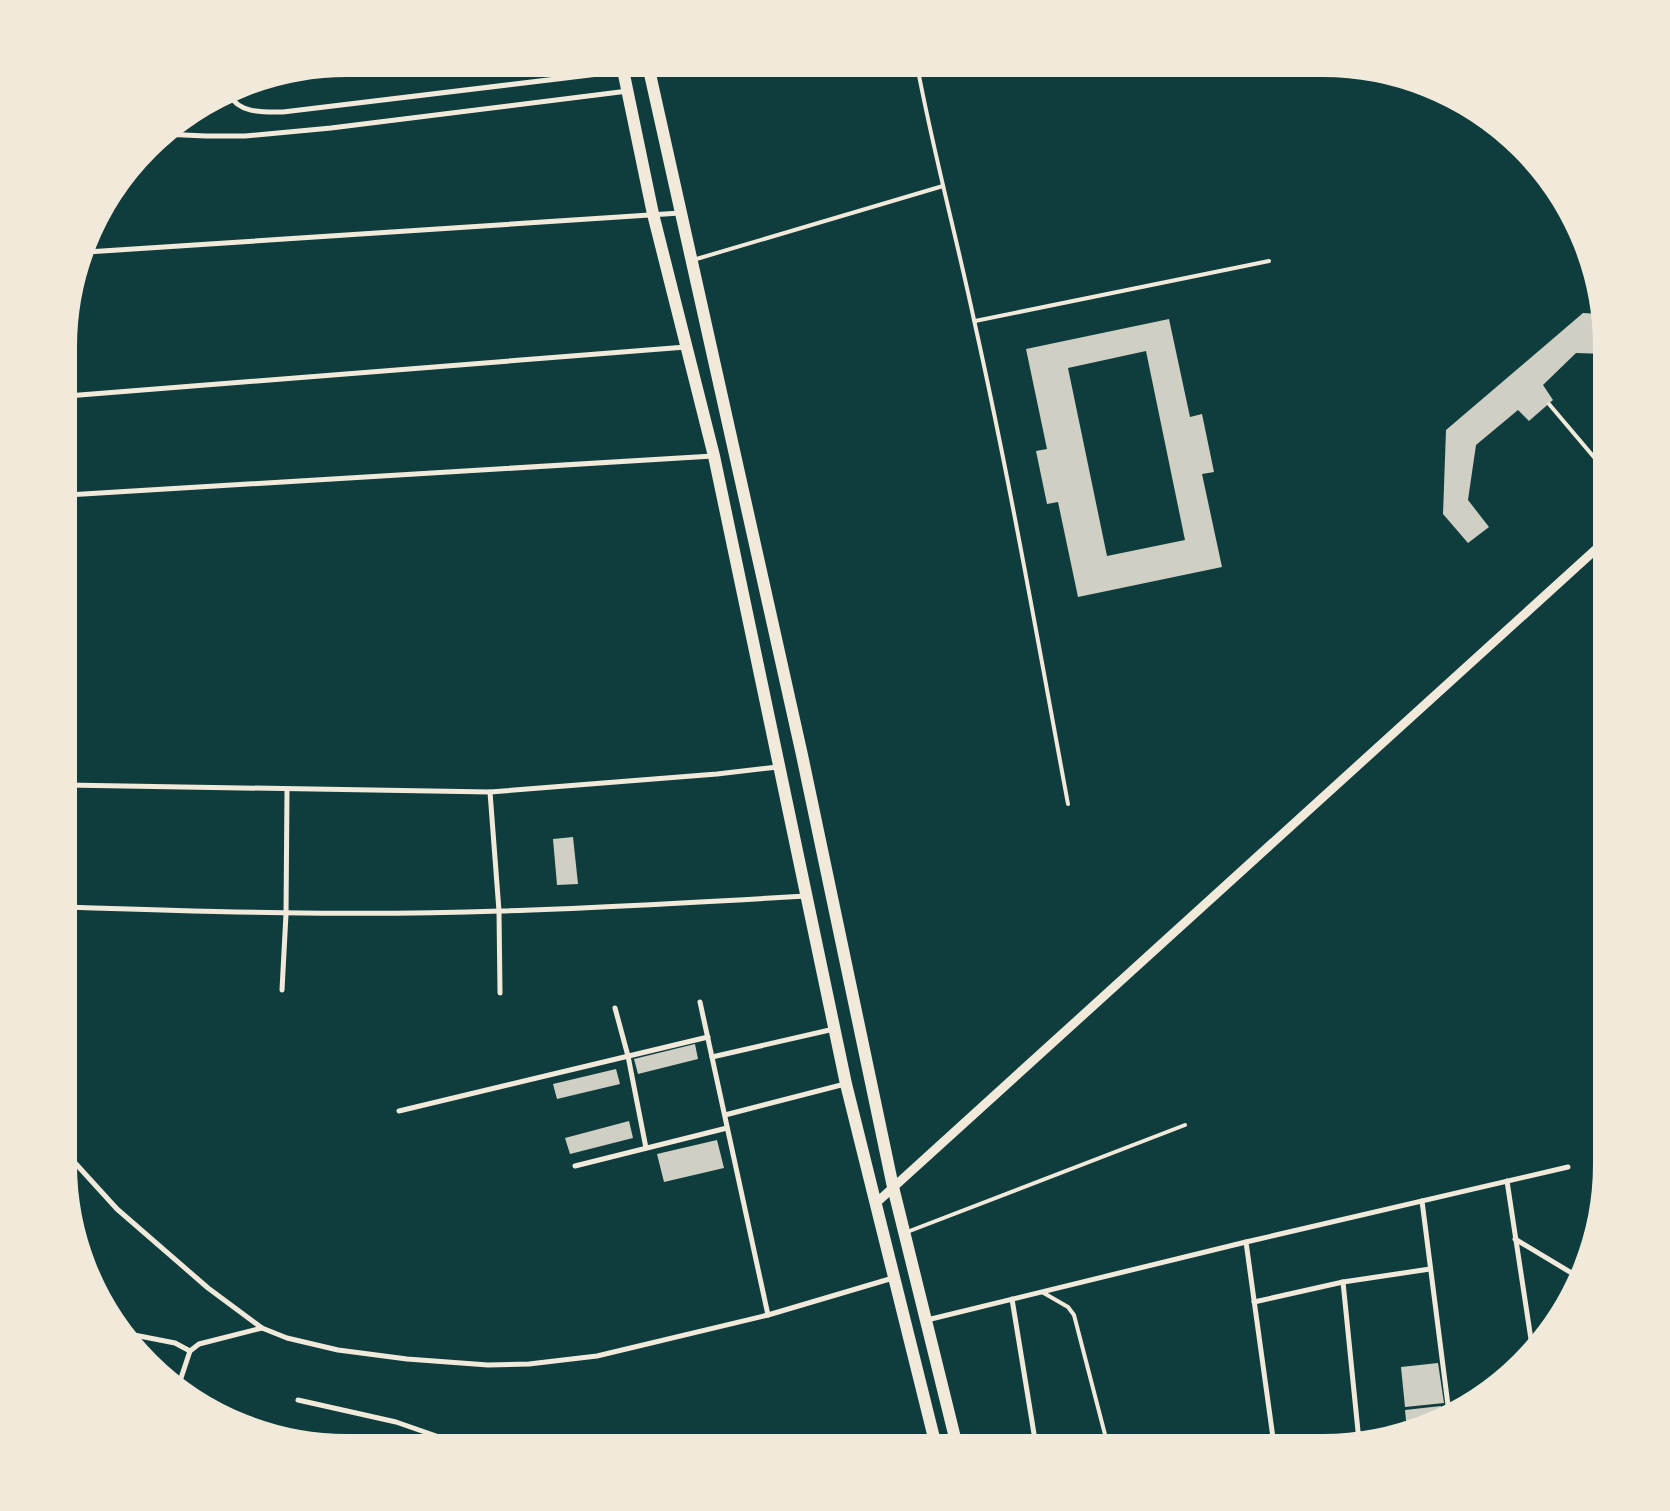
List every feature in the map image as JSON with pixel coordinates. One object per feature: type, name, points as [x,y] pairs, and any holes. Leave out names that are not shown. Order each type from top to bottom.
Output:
[{"type":"main road","points":[[624,74],[653,214],[714,456],[846,1084],[934,1437]]},
{"type":"main road","points":[[650,74],[802,755],[893,1187],[955,1437]]},
{"type":"street","points":[[232,99],[241,107],[261,112],[283,112],[577,74]]},
{"type":"street","points":[[175,135],[245,136],[331,128],[628,91]]},
{"type":"street","points":[[91,252],[681,213]]},
{"type":"street","points":[[74,395],[686,347]]},
{"type":"street","points":[[74,495],[714,456]]},
{"type":"street","points":[[875,1204],[1596,548]]},
{"type":"street","points":[[74,785],[490,792],[717,774],[779,767]]},
{"type":"street","points":[[282,990],[286,914],[287,790]]},
{"type":"street","points":[[490,792],[499,911],[500,993]]},
{"type":"street","points":[[74,907],[286,914],[499,911],[614,907],[807,896]]},
{"type":"street","points":[[700,1002],[768,1315]]},
{"type":"street","points":[[615,1008],[628,1056],[646,1148]]},
{"type":"street","points":[[712,1057],[834,1029]]},
{"type":"street","points":[[399,1111],[708,1037]]},
{"type":"street","points":[[725,1114],[846,1084]]},
{"type":"street","points":[[575,1166],[728,1128]]},
{"type":"street","points":[[74,1162],[117,1209],[208,1288],[262,1328],[287,1338],[338,1350],[407,1359],[488,1365],[529,1364],[597,1356],[768,1315],[893,1278]]},
{"type":"street","points":[[927,1320],[1246,1242],[1568,1167]]},
{"type":"street","points":[[1507,1181],[1531,1341]]},
{"type":"street","points":[[1422,1201],[1448,1407]]},
{"type":"street","points":[[1516,1239],[1573,1274]]},
{"type":"street","points":[[1246,1242],[1273,1437]]},
{"type":"street","points":[[1254,1302],[1342,1282],[1430,1269]]},
{"type":"street","points":[[1342,1282],[1358,1435]]},
{"type":"street","points":[[1012,1299],[1035,1437]]},
{"type":"street","points":[[180,1381],[190,1351],[199,1344],[228,1335],[262,1328]]},
{"type":"street","points":[[133,1335],[175,1343],[190,1351]]},
{"type":"street","points":[[298,1400],[396,1422],[439,1437]]},
{"type":"lane","points":[[919,74],[974,321],[1016,522],[1068,804]]},
{"type":"lane","points":[[691,260],[943,186]]},
{"type":"lane","points":[[974,321],[1269,261]]},
{"type":"lane","points":[[1550,404],[1596,459]]},
{"type":"lane","points":[[905,1233],[1185,1125]]},
{"type":"lane","points":[[1042,1292],[1068,1307],[1074,1315],[1106,1437]]},
{"type":"building","points":[[1583,313],[1594,314],[1596,354],[1576,353],[1543,385],[1553,400],[1529,421],[1518,410],[1476,445],[1468,500],[1489,527],[1468,543],[1443,514],[1446,430]]},
{"type":"building","points":[[1169,319],[1190,417],[1202,414],[1214,472],[1202,474],[1222,567],[1078,597],[1058,502],[1047,504],[1036,451],[1047,449],[1026,349]],"holes":[[[1146,351],[1185,540],[1107,556],[1068,368]]]},
{"type":"building","points":[[573,837],[578,884],[557,885],[553,839]]},
{"type":"building","points":[[695,1044],[698,1059],[638,1074],[634,1059]]},
{"type":"building","points":[[616,1069],[620,1084],[557,1099],[553,1084]]},
{"type":"building","points":[[629,1121],[633,1138],[570,1154],[565,1138]]},
{"type":"building","points":[[717,1140],[724,1168],[664,1182],[657,1154]]},
{"type":"building","points":[[1438,1363],[1444,1403],[1405,1407],[1401,1367]]},
{"type":"building","points":[[1441,1406],[1441,1410],[1406,1424],[1405,1410]]},
{"type":"building","points":[[560,1435],[578,1436],[578,1437],[560,1437]]}]
